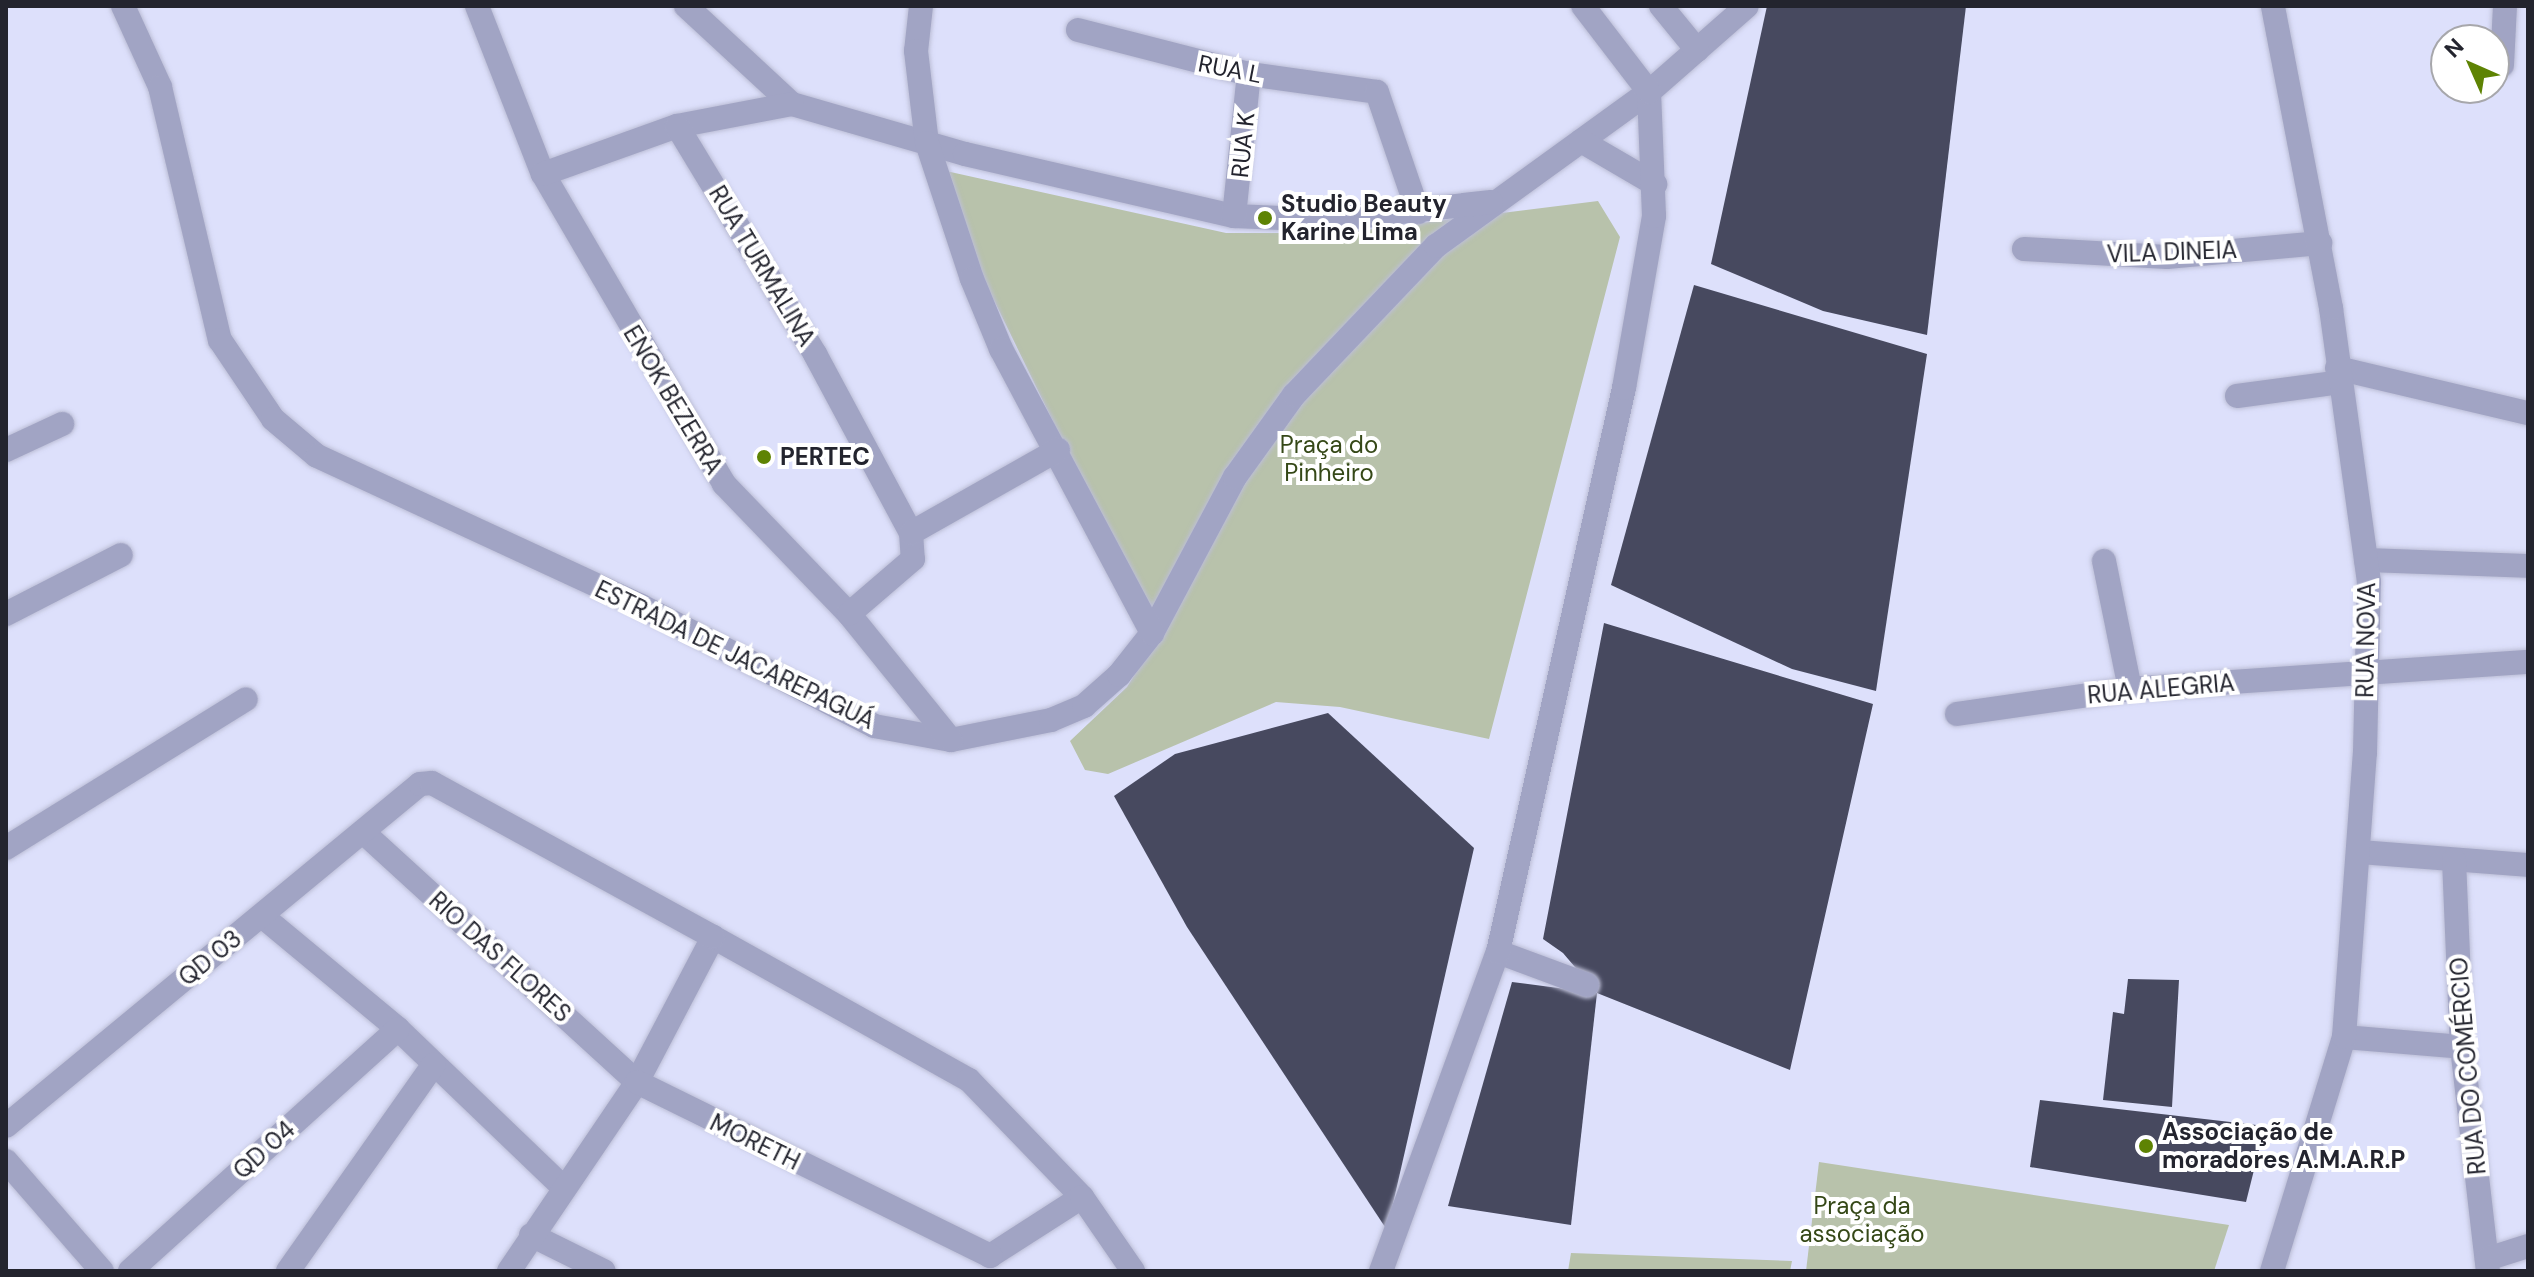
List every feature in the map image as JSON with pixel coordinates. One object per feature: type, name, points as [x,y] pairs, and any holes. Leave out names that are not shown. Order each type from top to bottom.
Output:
[{"type":"street","name":"ESTRADA DE JACAREPAGUÁ","points":[[123,6],[160,87],[220,340],[273,419],[317,456],[641,606],[874,726],[951,740],[1084,706],[1152,633],[1235,477],[1294,395],[1436,246],[1649,92],[1747,6]]},
{"type":"street","name":"ENOK BEZERRA","points":[[477,6],[543,174],[724,484],[849,614],[951,740]]},
{"type":"street","points":[[686,6],[792,104],[927,143],[1234,216],[1328,220],[1493,202]]},
{"type":"street","points":[[920,6],[916,51],[927,143],[995,335],[1152,633]]},
{"type":"street","points":[[1381,1271],[1498,952],[1624,388],[1655,184],[1649,92],[1583,6]]},
{"type":"street","points":[[1661,6],[1697,50]]},
{"type":"street","name":"RUA NOVA","points":[[2272,1271],[2344,1037],[2359,852],[2367,675],[2366,560],[2320,243],[2273,6]]},
{"type":"street","name":"RUA L","points":[[1078,30],[1249,74],[1368,89],[1383,98],[1418,212]]},
{"type":"street","name":"RUA K","points":[[1234,216],[1249,74]]},
{"type":"street","points":[[543,174],[677,126],[792,104]]},
{"type":"street","name":"RUA TURMALINA","points":[[677,126],[815,354],[911,533]]},
{"type":"street","points":[[1581,141],[1655,184]]},
{"type":"street","name":"VILA DINEIA","points":[[2024,249],[2167,257],[2320,243]]},
{"type":"street","points":[[2237,396],[2338,375],[2528,413]]},
{"type":"street","points":[[6,450],[62,424]]},
{"type":"street","points":[[849,614],[913,559],[911,533],[1058,450]]},
{"type":"street","points":[[6,614],[121,555]]},
{"type":"street","points":[[2366,560],[2528,566]]},
{"type":"street","points":[[2104,561],[2130,689]]},
{"type":"street","name":"RUA ALEGRIA","points":[[1957,714],[2130,689],[2528,662]]},
{"type":"street","points":[[6,848],[246,699]]},
{"type":"street","name":"QD 03","points":[[6,1126],[363,832],[410,787],[432,783],[713,937]]},
{"type":"street","name":"RIO DAS FLORES","points":[[363,832],[637,1082]]},
{"type":"street","points":[[2359,852],[2528,865]]},
{"type":"street","name":"RUA DO COMÉRCIO","points":[[2454,860],[2462,1047],[2488,1265]]},
{"type":"street","points":[[262,916],[398,1029],[562,1186]]},
{"type":"street","points":[[509,1271],[562,1186],[637,1082],[713,937],[969,1080],[1082,1197],[1133,1271]]},
{"type":"street","points":[[1498,952],[1587,985]]},
{"type":"street","name":"QD 04","points":[[130,1271],[398,1029]]},
{"type":"street","points":[[2344,1037],[2462,1047]]},
{"type":"street","points":[[288,1271],[434,1064]]},
{"type":"street","name":"MORETH","points":[[637,1082],[986,1264]]},
{"type":"street","points":[[6,1161],[102,1271]]},
{"type":"street","points":[[986,1264],[1082,1197]]},
{"type":"street","points":[[531,1235],[604,1271]]},
{"type":"street","points":[[2488,1265],[2528,1246]]},
{"type":"green space","name":"Praça do Pinheiro","points":[[946,171],[1226,233],[1341,233],[1598,201],[1620,237],[1489,739],[1340,707],[1276,702],[1108,774],[1085,770],[1070,741],[1127,687],[1158,637],[988,288]]},
{"type":"green space","name":"Praça da associação","points":[[1819,1162],[2229,1225],[2214,1271],[1806,1271]]},
{"type":"green space","points":[[1571,1253],[1792,1261],[1790,1271],[1568,1271]]},
{"type":"building","points":[[1767,6],[1966,6],[1927,335],[1823,311],[1711,264]]},
{"type":"building","points":[[1694,285],[1927,354],[1876,691],[1792,669],[1611,585]]},
{"type":"building","points":[[1604,623],[1873,704],[1790,1070],[1597,993],[1563,953],[1543,939]]},
{"type":"building","points":[[1328,713],[1474,848],[1387,1230],[1187,927],[1114,796],[1175,754]]},
{"type":"building","points":[[2128,979],[2179,980],[2172,1107],[2103,1100],[2113,1012],[2124,1014]]},
{"type":"building","points":[[1512,982],[1597,993],[1571,1225],[1448,1206]]},
{"type":"building","name":"Associação de moradores A.M.A.R.P","points":[[2040,1100],[2265,1126],[2246,1202],[2030,1167]]},
{"type":"place","name":"Studio Beauty Karine Lima","points":[[1265,218]]},
{"type":"place","name":"PERTEC","points":[[764,457]]},
{"type":"place","name":"Associação de moradores A.M.A.R.P","points":[[2146,1146]]}]
